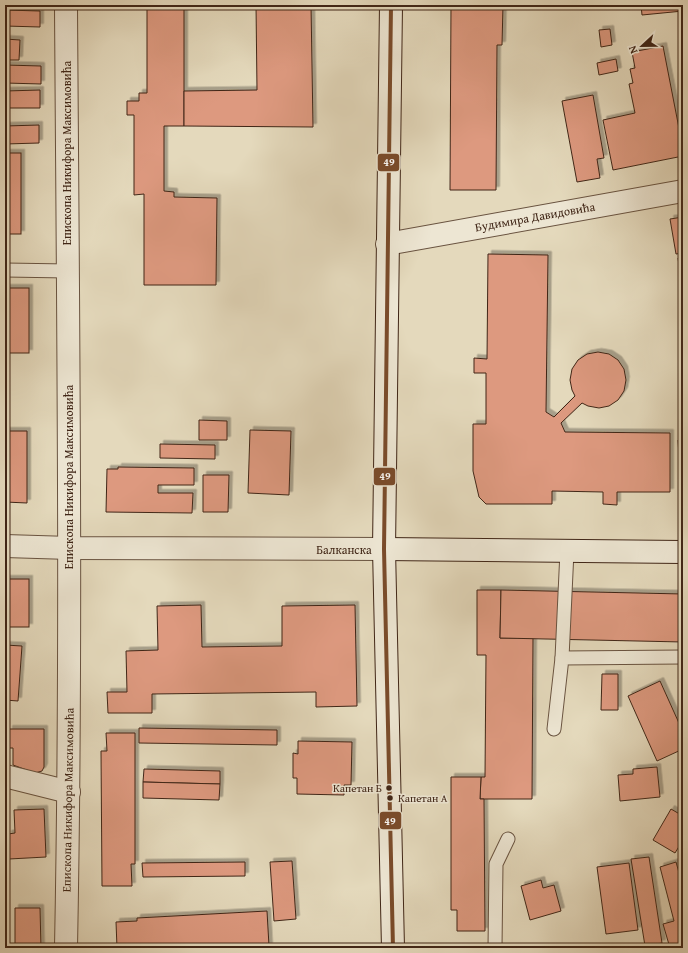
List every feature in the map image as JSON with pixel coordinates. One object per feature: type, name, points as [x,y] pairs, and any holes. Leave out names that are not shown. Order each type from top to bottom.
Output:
[{"type":"street","name":"Епископа Никифора Максимовића","points":[[66,5],[70,548],[69,792],[66,948]]},
{"type":"street","points":[[390,5],[384,549],[393,948]]},
{"type":"street","name":"Будимира Давидовића","points":[[387,244],[683,191]]},
{"type":"street","name":"Балканска","points":[[5,546],[70,548],[683,552]]},
{"type":"street","points":[[5,776],[69,792]]},
{"type":"lane","points":[[5,270],[68,271]]},
{"type":"lane","points":[[554,729],[562,658],[567,551]]},
{"type":"lane","points":[[562,658],[683,658]]},
{"type":"lane","points":[[495,948],[496,864],[508,839]]},
{"type":"building","points":[[147,5],[184,5],[184,126],[164,126],[164,191],[174,192],[174,197],[217,198],[216,285],[144,285],[144,194],[134,195],[134,115],[127,115],[127,101],[139,101],[139,93],[147,93]]},
{"type":"building","points":[[256,5],[311,5],[313,127],[184,126],[184,91],[257,90]]},
{"type":"building","points":[[451,5],[503,5],[502,45],[497,45],[496,190],[450,190]]},
{"type":"building","points":[[641,5],[683,5],[683,11],[642,15]]},
{"type":"building","points":[[5,10],[40,11],[40,27],[5,26]]},
{"type":"building","points":[[610,29],[612,45],[601,47],[599,30]]},
{"type":"building","points":[[5,39],[20,40],[19,60],[5,60]]},
{"type":"building","points":[[663,46],[683,149],[683,156],[613,170],[603,120],[635,113],[629,84],[633,83],[630,69],[635,68],[632,52]]},
{"type":"building","points":[[616,59],[618,71],[599,75],[597,63]]},
{"type":"building","points":[[5,65],[41,66],[41,84],[5,83]]},
{"type":"building","points":[[40,90],[40,108],[5,108],[5,91]]},
{"type":"building","points":[[593,95],[604,158],[597,159],[600,178],[577,182],[562,101]]},
{"type":"building","points":[[39,125],[39,143],[5,144],[5,126]]},
{"type":"building","points":[[5,153],[21,153],[21,234],[5,234]]},
{"type":"building","points":[[683,217],[683,253],[676,254],[670,219]]},
{"type":"building","points":[[488,254],[548,255],[546,412],[554,417],[575,396],[570,380],[572,369],[578,360],[587,354],[598,352],[609,354],[618,360],[624,369],[626,380],[624,391],[618,400],[609,406],[599,408],[582,403],[561,423],[565,432],[670,433],[670,492],[617,492],[617,505],[603,504],[603,492],[552,491],[552,504],[486,504],[479,497],[473,471],[473,424],[486,424],[486,373],[474,373],[474,358],[487,359]]},
{"type":"building","points":[[683,257],[683,272],[680,273],[678,258]]},
{"type":"building","points":[[5,288],[29,288],[29,353],[5,353]]},
{"type":"building","points":[[199,420],[227,421],[227,440],[199,440]]},
{"type":"building","points":[[250,430],[291,431],[289,495],[248,493]]},
{"type":"building","points":[[5,431],[27,431],[27,503],[5,502]]},
{"type":"building","points":[[678,440],[683,440],[683,502],[682,502]]},
{"type":"building","points":[[160,444],[215,445],[215,459],[160,458]]},
{"type":"building","points":[[118,467],[194,468],[194,485],[158,485],[158,493],[193,493],[192,513],[106,512],[107,469],[118,469]]},
{"type":"building","points":[[203,475],[229,475],[228,512],[203,512]]},
{"type":"building","points":[[5,579],[29,579],[29,627],[5,627]]},
{"type":"building","points":[[477,590],[501,590],[500,638],[533,638],[532,799],[480,799],[481,777],[485,777],[486,655],[477,655]]},
{"type":"building","points":[[501,590],[683,594],[683,642],[500,638]]},
{"type":"building","points":[[201,605],[202,647],[282,646],[282,606],[355,605],[357,706],[316,707],[316,692],[152,694],[152,713],[108,713],[107,692],[127,692],[126,651],[158,650],[157,606]]},
{"type":"building","points":[[5,645],[22,646],[18,701],[5,700]]},
{"type":"building","points":[[602,674],[618,674],[618,710],[601,710]]},
{"type":"building","points":[[660,681],[683,732],[683,749],[657,761],[628,696]]},
{"type":"building","points":[[139,728],[277,730],[277,745],[139,743]]},
{"type":"building","points":[[9,729],[44,729],[44,767],[42,771],[35,773],[13,765],[13,748],[9,748]]},
{"type":"building","points":[[106,733],[135,733],[135,864],[131,864],[132,886],[102,886],[101,751],[107,751]]},
{"type":"building","points":[[298,741],[352,742],[351,785],[344,785],[344,795],[297,794],[297,778],[293,778],[293,753],[298,754]]},
{"type":"building","points":[[657,767],[660,797],[620,801],[618,775],[633,774],[633,769]]},
{"type":"building","points":[[144,769],[220,771],[220,784],[143,782]]},
{"type":"building","points":[[451,777],[481,777],[480,799],[484,799],[485,931],[457,931],[457,910],[451,910]]},
{"type":"building","points":[[143,782],[220,784],[219,800],[143,798]]},
{"type":"building","points":[[44,809],[46,857],[9,859],[8,834],[15,833],[14,810]]},
{"type":"building","points":[[671,809],[683,816],[683,840],[675,853],[653,840]]},
{"type":"building","points":[[649,857],[662,943],[645,946],[631,859]]},
{"type":"building","points":[[292,861],[296,919],[274,921],[270,862]]},
{"type":"building","points":[[245,862],[245,876],[143,877],[142,863]]},
{"type":"building","points":[[676,862],[683,887],[683,948],[670,948],[663,924],[674,921],[660,867]]},
{"type":"building","points":[[629,863],[638,930],[606,934],[597,867]]},
{"type":"building","points":[[541,880],[543,888],[554,885],[561,911],[530,920],[521,886]]},
{"type":"building","points":[[15,908],[40,908],[41,948],[15,948]]},
{"type":"building","points":[[267,911],[269,946],[225,948],[117,948],[116,922],[137,921],[137,918]]},
{"type":"transit line","name":"49","points":[[391,5],[384,549],[393,948]]},
{"type":"place","name":"Капетан Б","points":[[389,788]]},
{"type":"place","name":"Капетан А","points":[[390,798]]}]
